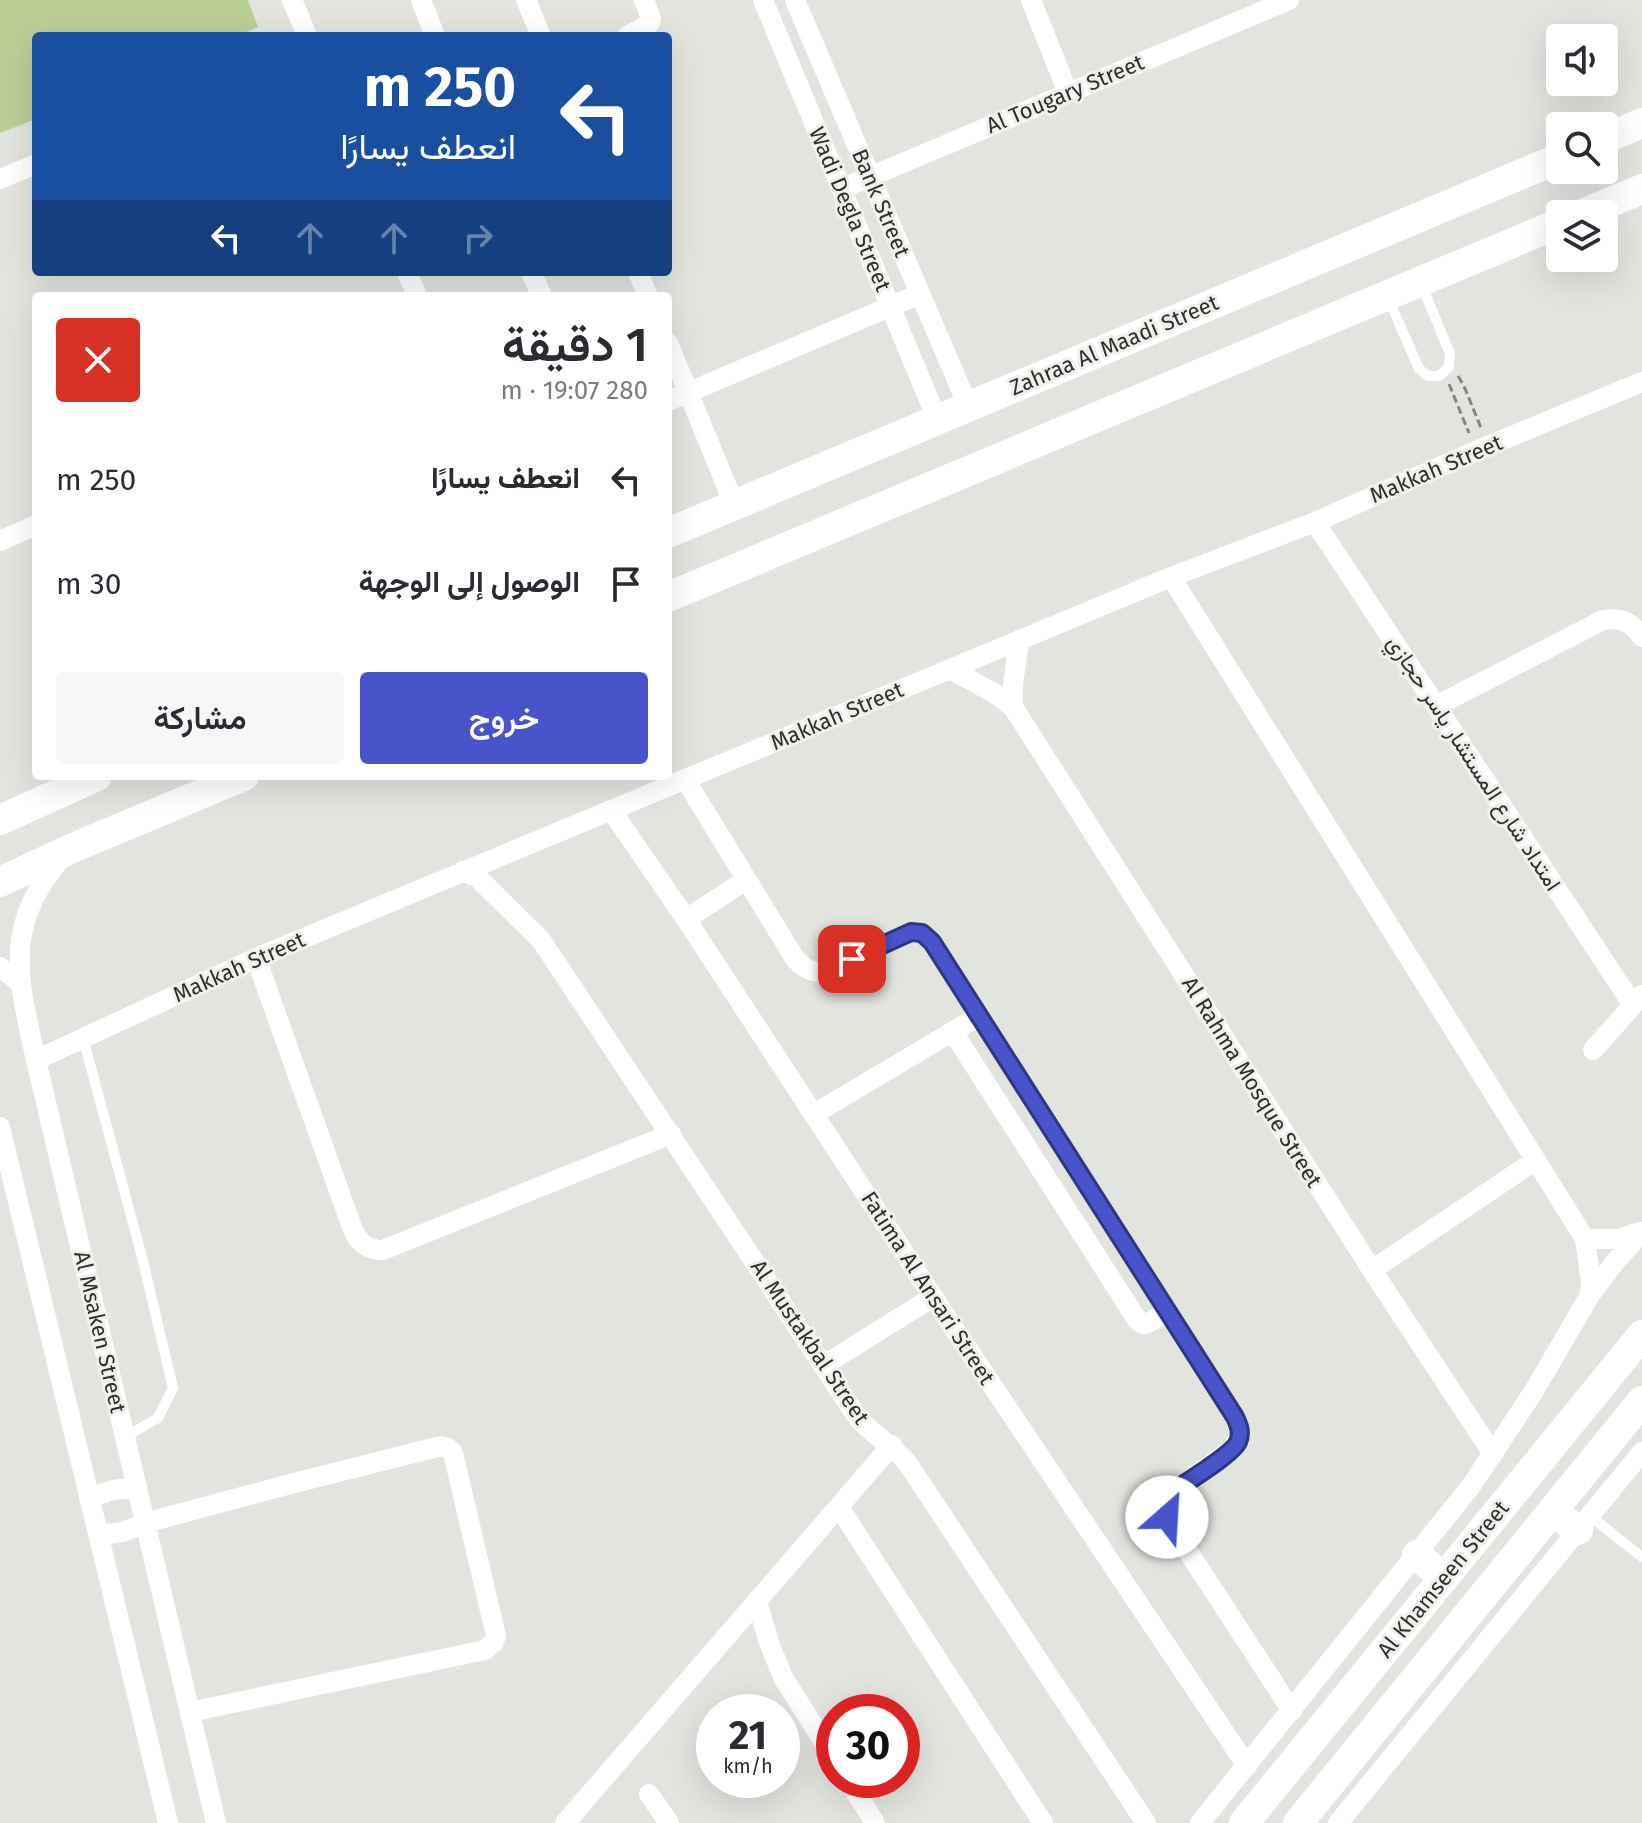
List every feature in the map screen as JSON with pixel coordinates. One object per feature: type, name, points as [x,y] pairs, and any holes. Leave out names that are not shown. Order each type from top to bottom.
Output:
[{"type":"main road","points":[[1618,133],[1642,123]]},
{"type":"main road","name":"Zahraa Al Maadi Street","points":[[672,531],[1546,164]]},
{"type":"main road","points":[[1616,200],[1642,189]]},
{"type":"main road","points":[[672,595],[1546,229]]},
{"type":"main road","points":[[0,820],[88,780]]},
{"type":"main road","points":[[0,882],[234,780]]},
{"type":"main road","name":"Al Khamseen Street","points":[[1244,1823],[1642,1335]]},
{"type":"main road","name":"Al Khamseen Street","points":[[1298,1823],[1642,1401]]},
{"type":"main road","points":[[1552,1511],[1584,1523]]},
{"type":"main road","points":[[1417,1555],[1444,1578]]},
{"type":"street","points":[[292,0],[305,32]]},
{"type":"street","points":[[421,0],[433,32]]},
{"type":"street","points":[[526,0],[539,32]]},
{"type":"street","points":[[634,32],[649,24],[651,18],[644,0]]},
{"type":"street","name":"Wadi Degla Street","points":[[763,0],[937,419]]},
{"type":"street","name":"Bank Street","points":[[795,0],[968,406]]},
{"type":"street","points":[[1031,0],[1068,93]]},
{"type":"street","name":"Al Tougary Street","points":[[841,189],[1276,2]]},
{"type":"street","points":[[0,179],[32,166]]},
{"type":"street","points":[[672,399],[920,294]]},
{"type":"street","points":[[672,353],[734,504]]},
{"type":"street","name":"Makkah Street","points":[[36,1060],[256,958],[1171,577],[1315,522],[1642,382]]},
{"type":"street","name":"امتداد شارع المستشار ياسر حجازي","points":[[1315,522],[1436,706],[1637,1000]]},
{"type":"street","points":[[0,541],[32,527]]},
{"type":"street","points":[[1171,577],[1585,1239],[1590,1295]]},
{"type":"street","points":[[1436,706],[1603,620],[1621,619],[1633,625],[1642,637]]},
{"type":"street","points":[[1013,707],[1019,640]]},
{"type":"street","name":"Al Rahma Mosque Street","points":[[950,669],[1013,707],[1493,1454]]},
{"type":"street","points":[[685,779],[794,957],[806,969],[828,971],[905,933],[922,933],[932,942],[1235,1417],[1240,1429],[1233,1449],[1169,1494],[1165,1506],[1167,1517],[1292,1711]]},
{"type":"street","name":"Fatima Al Ansari Street","points":[[611,810],[1247,1766]]},
{"type":"street","name":"Al Msaken Street","points":[[68,850],[45,876],[26,917],[19,961],[20,983],[216,1823]]},
{"type":"street","name":"Al Mustakbal Street","points":[[463,871],[478,878],[541,940],[858,1418],[870,1431],[892,1445],[918,1479],[1146,1823]]},
{"type":"street","points":[[686,919],[746,880]]},
{"type":"street","points":[[256,958],[353,1230],[362,1243],[373,1250],[383,1250],[671,1134]]},
{"type":"street","points":[[0,967],[20,983]]},
{"type":"street","points":[[1593,1050],[1637,1000]]},
{"type":"street","points":[[814,1114],[979,1016]]},
{"type":"street","points":[[953,1032],[1138,1321],[1146,1324],[1168,1312]]},
{"type":"street","points":[[0,1127],[168,1823]]},
{"type":"street","points":[[1372,1270],[1536,1160]]},
{"type":"street","points":[[1585,1239],[1619,1239],[1642,1232]]},
{"type":"street","points":[[1200,1823],[1447,1517],[1534,1391],[1590,1295],[1642,1232]]},
{"type":"street","points":[[824,1365],[933,1297]]},
{"type":"street","points":[[565,1823],[892,1445]]},
{"type":"street","points":[[99,1535],[123,1532],[145,1523],[441,1446],[453,1453],[496,1636],[493,1643],[485,1650],[190,1712]]},
{"type":"street","points":[[1338,1823],[1642,1452]]},
{"type":"street","points":[[89,1498],[113,1490],[137,1487]]},
{"type":"street","points":[[839,1507],[1043,1823]]},
{"type":"street","points":[[757,1601],[784,1679],[816,1730]]},
{"type":"street","points":[[649,1794],[669,1823]]},
{"type":"street","points":[[859,1798],[875,1823]]},
{"type":"lane","points":[[1387,296],[1419,369],[1428,376],[1439,376],[1449,367],[1450,354],[1420,282]]},
{"type":"lane","points":[[83,1038],[142,1257],[173,1388],[158,1418],[125,1437]]},
{"type":"lane","points":[[1584,1523],[1638,1554],[1642,1540]]},
{"type":"path","points":[[1449,367],[1461,380],[1478,421]]},
{"type":"path","points":[[1456,401],[1466,426]]},
{"type":"green space","points":[[0,0],[248,0],[258,27],[246,32],[32,32],[32,121],[0,133]]},
{"type":"route","points":[[852,959],[905,933],[917,932],[928,937],[1238,1422],[1239,1435],[1233,1449],[1169,1494],[1165,1506],[1167,1517]]}]
